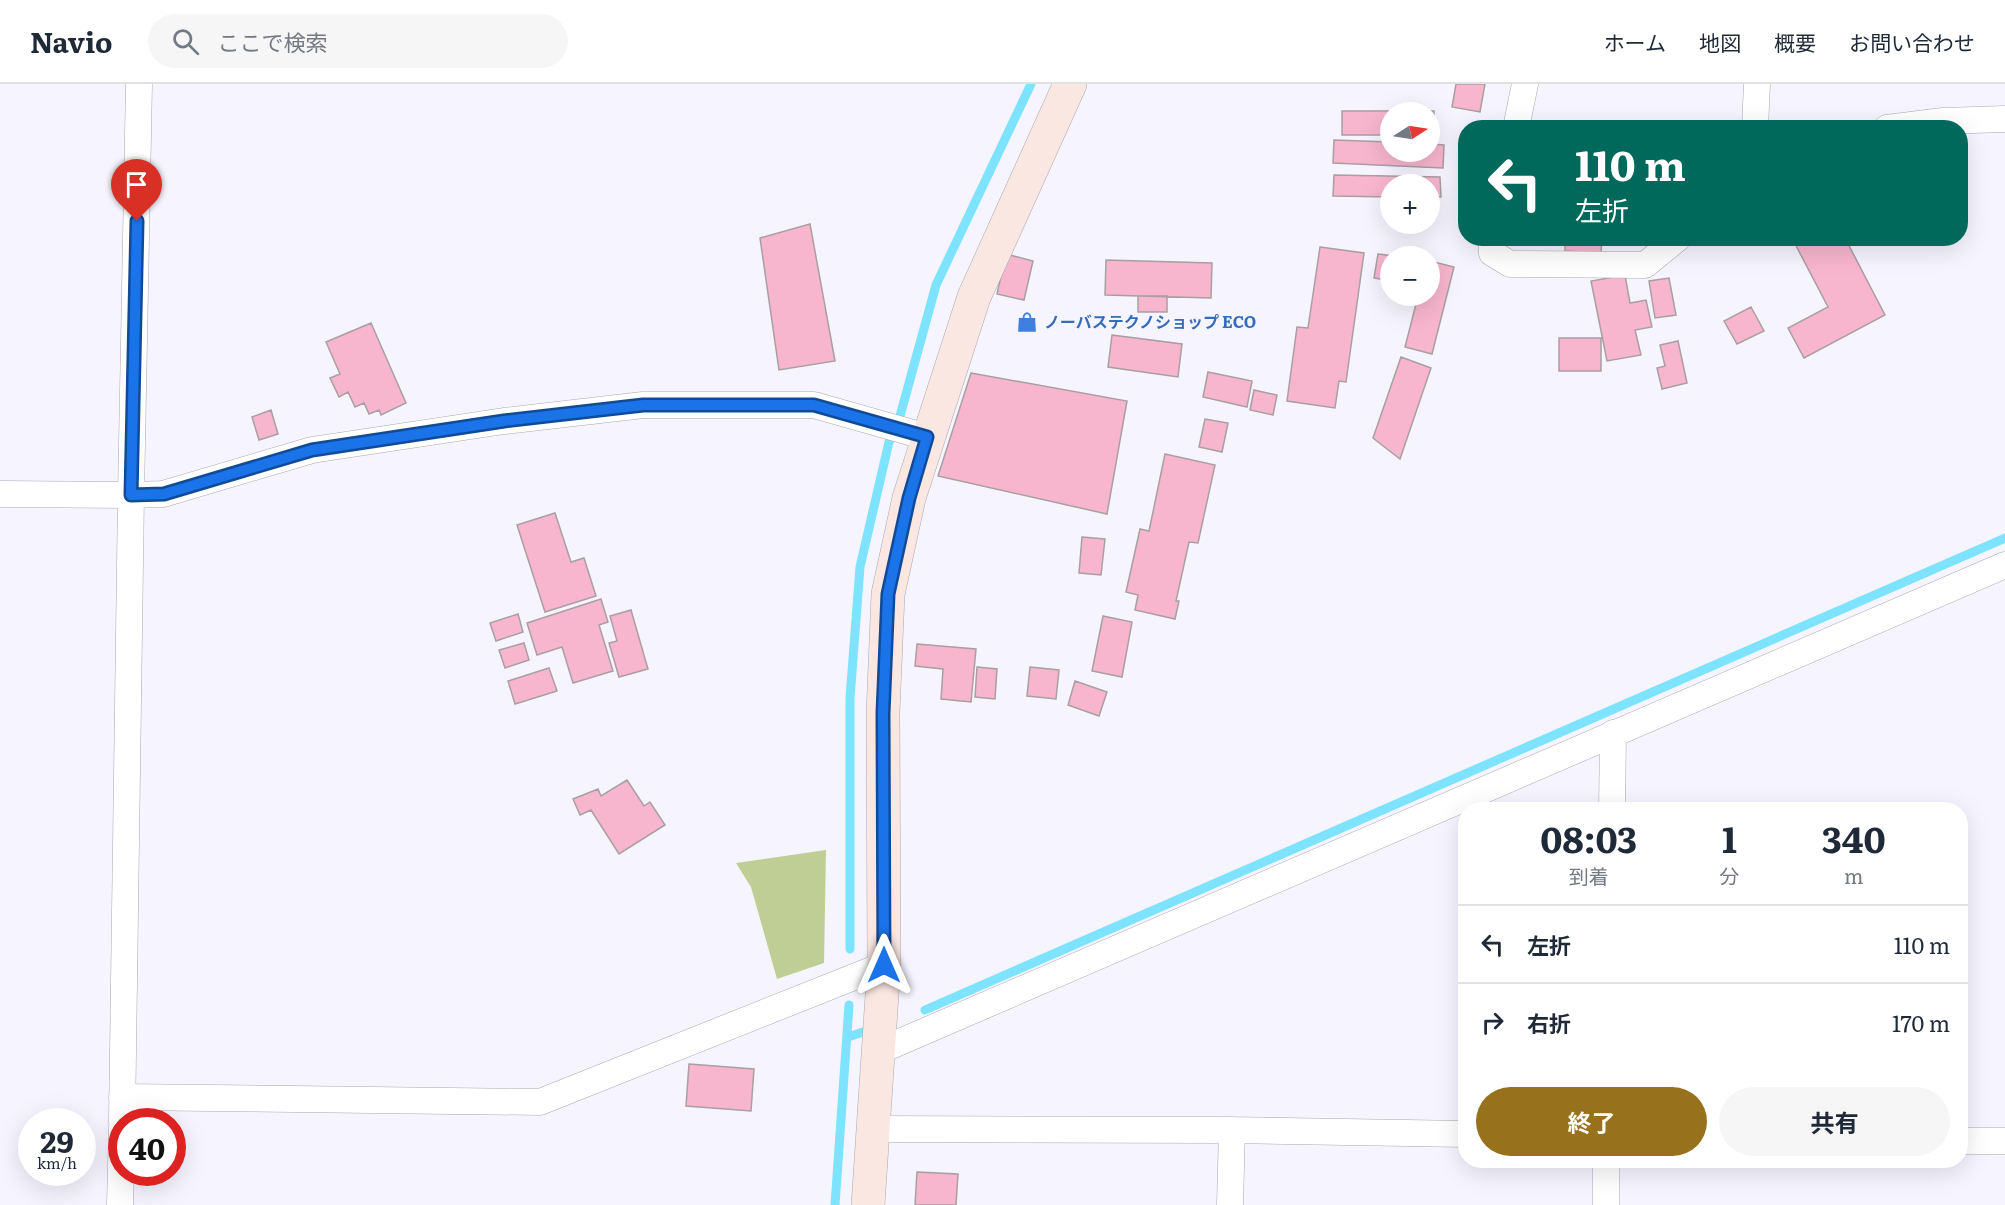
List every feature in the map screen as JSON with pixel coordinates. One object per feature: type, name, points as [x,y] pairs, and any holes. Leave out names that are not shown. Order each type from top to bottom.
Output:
[{"type":"street","points":[[122,1108],[140,84]]},
{"type":"street","points":[[868,1205],[884,965],[883,713],[888,594],[920,435],[974,297],[1070,84]]},
{"type":"street","points":[[1518,120],[1525,84]]},
{"type":"street","points":[[1755,120],[1757,84]]},
{"type":"street","points":[[1968,120],[2005,119]]},
{"type":"street","points":[[1492,246],[1492,253],[1510,264],[1577,265],[1645,265],[1668,246]]},
{"type":"street","points":[[0,494],[164,494],[312,450],[504,421],[643,405],[814,405],[920,435]]},
{"type":"street","points":[[879,1051],[2005,565]]},
{"type":"street","points":[[1612,802],[1613,733]]},
{"type":"street","points":[[122,1097],[540,1102],[884,965]]},
{"type":"street","points":[[873,1130],[1232,1130],[1458,1134]]},
{"type":"street","points":[[1230,1205],[1232,1130]]},
{"type":"street","points":[[1968,1141],[2005,1141]]},
{"type":"street","points":[[1606,1168],[1606,1205]]},
{"type":"street","points":[[120,1186],[120,1205]]},
{"type":"green space","points":[[826,850],[824,963],[777,979],[751,887],[736,863]]},
{"type":"building","points":[[1456,84],[1485,84],[1480,112],[1452,107]]},
{"type":"building","points":[[1342,111],[1380,111],[1380,135],[1342,135]]},
{"type":"building","points":[[1334,140],[1380,142],[1380,162],[1440,162],[1440,145],[1444,145],[1443,168],[1333,163]]},
{"type":"building","points":[[1334,175],[1380,176],[1380,197],[1333,196]]},
{"type":"building","points":[[810,224],[835,361],[779,370],[760,238]]},
{"type":"building","points":[[1565,246],[1601,246],[1601,253],[1565,251]]},
{"type":"building","points":[[1796,246],[1849,246],[1885,315],[1804,358],[1788,328],[1828,307]]},
{"type":"building","points":[[1320,247],[1364,253],[1346,382],[1339,381],[1335,408],[1287,401],[1297,327],[1308,328]]},
{"type":"building","points":[[1006,254],[1033,261],[1024,300],[997,294]]},
{"type":"building","points":[[1378,254],[1380,254],[1380,279],[1374,278]]},
{"type":"building","points":[[1106,260],[1212,263],[1211,298],[1105,295]]},
{"type":"building","points":[[1440,264],[1454,267],[1432,354],[1405,347],[1415,306],[1440,306]]},
{"type":"building","points":[[1625,275],[1630,303],[1646,300],[1652,327],[1635,330],[1641,355],[1607,361],[1591,281]]},
{"type":"building","points":[[1669,278],[1676,315],[1655,318],[1649,281]]},
{"type":"building","points":[[1138,296],[1167,296],[1167,312],[1138,312]]},
{"type":"building","points":[[1751,307],[1764,331],[1737,344],[1724,321]]},
{"type":"building","points":[[371,323],[406,403],[381,415],[379,410],[369,414],[364,403],[355,407],[348,392],[339,397],[330,378],[340,374],[326,342]]},
{"type":"building","points":[[1112,335],[1182,344],[1178,377],[1108,367]]},
{"type":"building","points":[[1559,338],[1601,338],[1601,371],[1559,371]]},
{"type":"building","points":[[1678,341],[1687,383],[1662,389],[1657,368],[1665,366],[1660,345]]},
{"type":"building","points":[[1401,357],[1431,368],[1400,459],[1373,438]]},
{"type":"building","points":[[1208,372],[1252,381],[1247,407],[1203,397]]},
{"type":"building","points":[[971,373],[1127,401],[1107,514],[938,476]]},
{"type":"building","points":[[1254,390],[1277,395],[1273,415],[1250,410]]},
{"type":"building","points":[[271,410],[278,434],[259,440],[252,417]]},
{"type":"building","points":[[1205,419],[1228,423],[1222,452],[1199,447]]},
{"type":"building","points":[[1165,454],[1215,465],[1198,543],[1189,542],[1176,601],[1179,601],[1175,619],[1135,610],[1138,595],[1126,592],[1140,529],[1149,531]]},
{"type":"building","points":[[555,513],[571,562],[584,558],[596,596],[545,612],[517,525]]},
{"type":"building","points":[[1082,537],[1105,539],[1101,575],[1079,573]]},
{"type":"building","points":[[601,599],[608,622],[599,625],[613,671],[573,683],[562,647],[537,655],[527,623]]},
{"type":"building","points":[[631,610],[648,669],[619,677],[609,643],[617,641],[610,616]]},
{"type":"building","points":[[518,614],[523,632],[496,641],[490,623]]},
{"type":"building","points":[[1103,616],[1132,622],[1122,677],[1092,671]]},
{"type":"building","points":[[524,643],[529,660],[505,668],[499,650]]},
{"type":"building","points":[[917,644],[976,649],[971,702],[941,699],[943,669],[915,666]]},
{"type":"building","points":[[977,667],[997,669],[995,699],[975,697]]},
{"type":"building","points":[[1030,667],[1059,670],[1056,699],[1027,696]]},
{"type":"building","points":[[549,668],[557,691],[515,704],[508,681]]},
{"type":"building","points":[[1075,681],[1107,692],[1099,716],[1068,705]]},
{"type":"building","points":[[627,780],[644,806],[650,802],[665,825],[619,854],[591,810],[580,815],[573,799],[598,789],[601,796]]},
{"type":"building","points":[[689,1064],[754,1069],[751,1111],[686,1106]]},
{"type":"building","points":[[917,1172],[958,1174],[956,1205],[915,1205]]},
{"type":"waterway","points":[[850,949],[850,698],[860,567],[889,442],[900,416],[936,285],[1031,84]]},
{"type":"waterway","points":[[925,1010],[2005,538]]},
{"type":"waterway","points":[[835,1205],[849,1005]]},
{"type":"waterway","points":[[848,1037],[863,1032]]},
{"type":"place","name":"ノーバステクノショップ ECO","points":[[1027,322]]},
{"type":"route","points":[[137,221],[131,495],[164,494],[312,450],[504,421],[643,405],[814,405],[927,437],[909,498],[888,594],[883,713],[884,965]]}]
